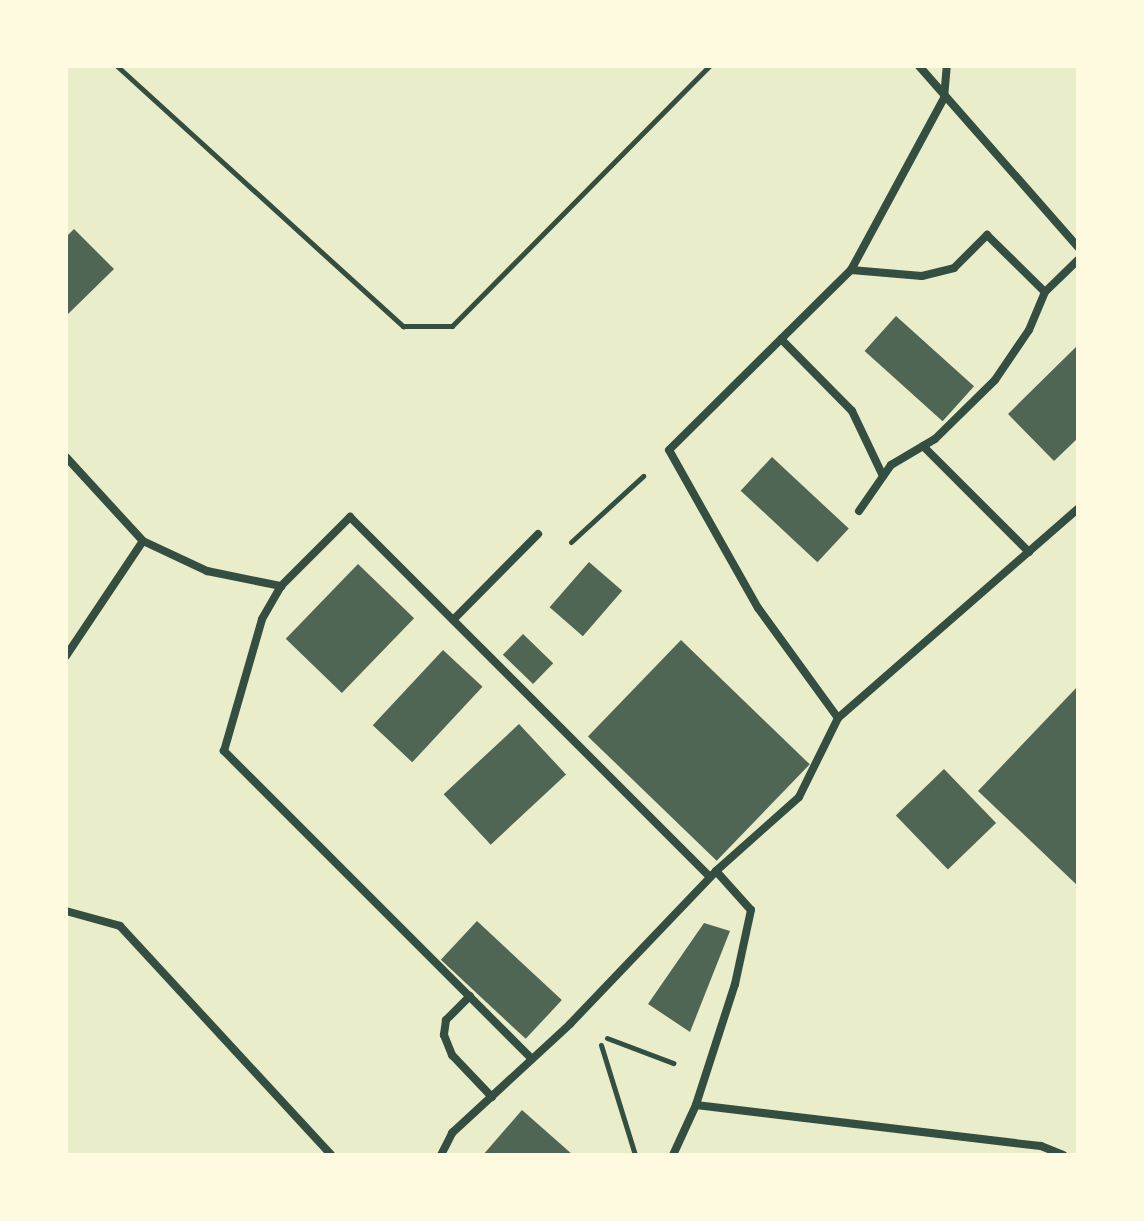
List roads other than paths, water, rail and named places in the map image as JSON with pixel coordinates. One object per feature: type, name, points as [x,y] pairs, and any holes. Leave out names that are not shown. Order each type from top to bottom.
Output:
[{"type":"street","points":[[919,66],[1078,247]]},
{"type":"street","points":[[838,718],[758,608],[669,450],[851,270],[944,98],[947,66]]},
{"type":"street","points":[[851,270],[922,276],[954,268],[987,235],[1045,292]]},
{"type":"street","points":[[859,511],[891,465],[923,446],[995,380],[1029,330],[1045,292],[1078,260]]},
{"type":"street","points":[[781,339],[852,411],[883,476]]},
{"type":"street","points":[[923,446],[1029,552]]},
{"type":"street","points":[[66,457],[143,541],[207,571],[281,586]]},
{"type":"street","points":[[441,1155],[452,1133],[532,1059],[713,874],[799,797],[838,718],[1078,509]]},
{"type":"street","points":[[532,1059],[224,751],[262,619],[281,586],[350,517],[751,910],[735,984],[696,1105],[673,1155]]},
{"type":"street","points":[[453,620],[538,534]]},
{"type":"street","points":[[66,656],[143,541]]},
{"type":"street","points":[[66,911],[120,926],[331,1155]]},
{"type":"street","points":[[470,996],[446,1020],[444,1035],[452,1055],[492,1097]]},
{"type":"street","points":[[696,1105],[1041,1146],[1063,1155]]}]
